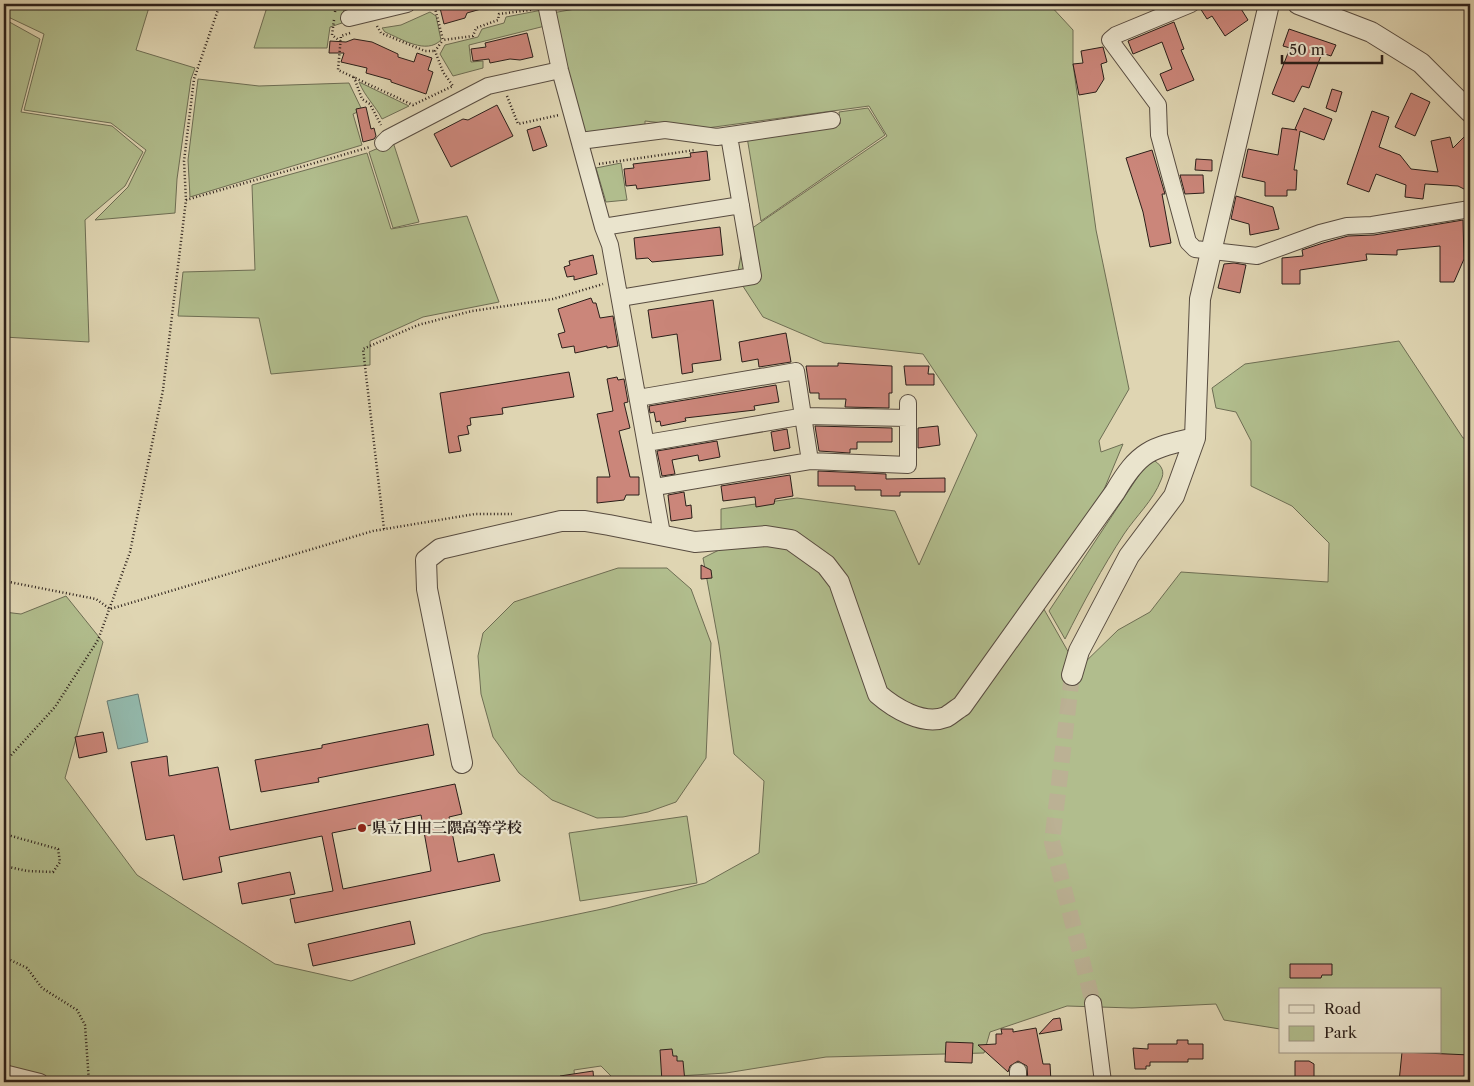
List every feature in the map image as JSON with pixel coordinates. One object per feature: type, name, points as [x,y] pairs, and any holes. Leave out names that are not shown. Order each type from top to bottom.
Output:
[{"type":"street","points":[[354,25],[375,19],[407,4]]},
{"type":"street","points":[[546,4],[560,70],[603,227],[610,245],[662,534]]},
{"type":"street","points":[[1191,4],[1116,35],[1110,40],[1158,105],[1159,135],[1188,242],[1195,249],[1256,256],[1320,233],[1347,226],[1372,225],[1470,209]]},
{"type":"street","points":[[1072,675],[1079,651],[1129,556],[1174,496],[1195,438],[1200,299],[1269,4]]},
{"type":"street","points":[[1298,4],[1371,32],[1422,63],[1470,112]]},
{"type":"street","points":[[386,140],[488,86],[560,70]]},
{"type":"street","points":[[580,141],[665,130],[717,137],[832,120]]},
{"type":"street","points":[[620,298],[753,276],[729,136]]},
{"type":"street","points":[[603,227],[741,205]]},
{"type":"street","points":[[638,398],[796,371],[805,416],[810,461]]},
{"type":"street","points":[[647,443],[805,416],[908,410],[908,465],[810,461],[655,487]]},
{"type":"street","points":[[462,763],[427,588],[426,560],[440,549],[561,521],[586,521],[662,534],[695,542],[766,536],[791,540],[826,565],[839,582],[878,694],[892,706],[911,714],[929,718],[945,717],[962,706],[1115,492],[1130,467],[1150,450],[1195,438]]},
{"type":"street","points":[[1093,1003],[1103,1082]]},
{"type":"street","points":[[4,1073],[40,1082]]},
{"type":"path","points":[[4,763],[55,707],[98,640],[136,528],[163,390],[186,200],[184,161],[194,79],[220,4]]},
{"type":"path","points":[[434,4],[443,40]]},
{"type":"path","points":[[375,19],[381,33],[425,51],[435,50],[443,40],[472,36],[476,28],[498,20],[499,14],[530,10],[532,4]]},
{"type":"path","points":[[368,29],[375,19]]},
{"type":"path","points":[[354,25],[340,36],[338,70],[413,105],[453,86],[443,72],[435,50]]},
{"type":"path","points":[[186,200],[386,140],[370,104],[362,99],[354,77]]},
{"type":"path","points":[[505,92],[518,124],[572,112]]},
{"type":"path","points":[[587,166],[698,150]]},
{"type":"path","points":[[384,530],[362,348],[427,322],[472,310],[553,299],[617,280]]},
{"type":"path","points":[[110,609],[384,530],[474,514],[513,514]]},
{"type":"path","points":[[4,581],[96,599],[110,609]]},
{"type":"path","points":[[4,834],[58,849],[60,862],[52,872],[27,871],[4,866]]},
{"type":"path","points":[[4,957],[27,968],[42,988],[77,1010],[85,1025],[89,1082]]},
{"type":"green space","points":[[4,4],[150,4],[136,50],[195,68],[191,79],[177,179],[175,213],[95,220],[128,187],[146,150],[111,123],[24,110],[44,34],[4,15]]},
{"type":"green space","points":[[268,4],[345,4],[342,23],[330,27],[327,48],[254,48]]},
{"type":"green space","points":[[604,4],[1049,4],[1073,30],[1073,64],[1096,230],[1129,389],[1099,441],[1101,452],[1123,444],[1103,492],[1033,590],[1078,669],[1118,630],[1150,612],[1181,572],[1328,582],[1329,543],[1292,506],[1251,486],[1251,441],[1236,412],[1216,408],[1212,388],[1245,364],[1399,341],[1463,438],[1470,439],[1470,1072],[1424,1054],[1442,1054],[1442,988],[1279,988],[1279,1029],[1224,1020],[1216,1004],[1132,1008],[1067,1006],[990,1032],[984,1053],[826,1057],[726,1073],[615,1080],[601,1066],[574,1070],[575,1082],[4,1082],[4,612],[21,614],[66,596],[103,642],[65,778],[137,875],[275,964],[351,981],[483,934],[607,908],[705,883],[759,853],[764,781],[734,754],[719,645],[703,558],[721,549],[721,509],[797,498],[895,511],[919,565],[977,435],[923,354],[824,343],[763,317],[737,277],[745,233],[887,136],[869,106],[707,128],[645,121],[645,125],[583,134],[552,13]]},
{"type":"green space","points":[[542,10],[545,26],[469,45],[471,62],[483,61],[483,68],[453,76],[440,54],[445,45],[478,37],[482,29],[504,23],[506,17]]},
{"type":"green space","points":[[430,12],[436,16],[441,40],[435,44],[421,46],[406,42],[385,32],[382,28],[401,25]]},
{"type":"green space","points":[[4,19],[40,39],[21,112],[112,126],[143,152],[125,186],[85,220],[89,342],[4,337]]},
{"type":"green space","points":[[198,79],[259,86],[349,83],[362,110],[353,114],[362,145],[190,197],[188,160]]},
{"type":"green space","points":[[359,82],[409,106],[382,119]]},
{"type":"green space","points":[[868,108],[885,135],[761,221],[747,137],[840,124],[839,112]]},
{"type":"green space","points":[[393,142],[419,222],[393,228],[369,152]]},
{"type":"green space","points":[[367,153],[391,229],[467,216],[499,302],[423,317],[370,341],[370,365],[271,374],[259,318],[178,316],[183,272],[255,270],[252,185]]},
{"type":"green space","points":[[621,163],[627,200],[606,202],[596,168]]},
{"type":"green space","points":[[1155,461],[1163,472],[1158,488],[1116,547],[1065,639],[1049,611],[1141,472],[1149,462]]},
{"type":"green space","points":[[618,568],[667,568],[691,589],[711,643],[706,758],[676,802],[648,812],[623,817],[597,818],[552,800],[519,773],[493,737],[481,694],[478,656],[483,633],[514,602]]},
{"type":"green space","points":[[687,816],[697,883],[580,901],[569,833]]},
{"type":"water","points":[[138,694],[148,742],[118,749],[107,701]]},
{"type":"building","points":[[439,4],[488,4],[488,7],[467,13],[465,18],[444,24]]},
{"type":"building","points":[[1201,4],[1238,4],[1248,20],[1225,36],[1212,16],[1207,19],[1200,8]]},
{"type":"building","points":[[1174,22],[1184,49],[1181,50],[1194,80],[1167,91],[1160,74],[1172,69],[1162,42],[1133,54],[1128,41]]},
{"type":"building","points":[[1289,29],[1336,45],[1331,56],[1322,53],[1309,88],[1302,86],[1294,102],[1272,94],[1290,48],[1283,46]]},
{"type":"building","points":[[527,33],[533,57],[490,63],[489,59],[473,61],[471,49],[486,47],[485,43]]},
{"type":"building","points":[[354,39],[372,42],[398,54],[398,57],[414,62],[417,53],[432,58],[428,70],[433,72],[426,94],[391,82],[391,80],[366,73],[367,68],[341,62],[344,53],[329,53],[330,41],[346,42]]},
{"type":"building","points":[[1103,47],[1107,62],[1101,64],[1104,79],[1096,92],[1079,95],[1073,64],[1083,63],[1081,51]]},
{"type":"building","points":[[1332,89],[1342,92],[1336,112],[1326,108]]},
{"type":"building","points":[[1411,93],[1430,102],[1415,136],[1395,127]]},
{"type":"building","points":[[497,105],[513,136],[451,167],[434,134]]},
{"type":"building","points":[[366,107],[371,129],[374,128],[376,136],[374,139],[363,142],[356,109]]},
{"type":"building","points":[[1304,108],[1332,119],[1324,140],[1300,131],[1294,170],[1297,170],[1296,190],[1287,190],[1287,196],[1265,196],[1265,182],[1242,177],[1248,149],[1278,155],[1282,128],[1297,130],[1295,129]]},
{"type":"building","points":[[1372,111],[1389,117],[1379,147],[1400,155],[1411,169],[1438,172],[1431,141],[1450,137],[1453,148],[1464,137],[1470,143],[1470,192],[1458,186],[1425,184],[1423,199],[1405,197],[1406,185],[1376,174],[1369,192],[1347,184]]},
{"type":"building","points":[[540,126],[547,146],[533,151],[527,130]]},
{"type":"building","points":[[1152,150],[1165,194],[1162,194],[1171,243],[1150,247],[1143,212],[1126,158]]},
{"type":"building","points":[[707,151],[710,180],[637,189],[636,185],[626,186],[624,169],[634,168],[633,164],[691,157],[690,153]]},
{"type":"building","points":[[1196,159],[1212,160],[1212,171],[1195,170]]},
{"type":"building","points":[[1180,175],[1203,175],[1204,193],[1185,194]]},
{"type":"building","points":[[1236,196],[1273,207],[1279,229],[1250,235],[1249,224],[1231,219]]},
{"type":"building","points":[[1463,220],[1464,259],[1454,282],[1440,282],[1440,246],[1397,250],[1397,255],[1366,254],[1367,260],[1300,270],[1300,284],[1282,284],[1282,258],[1303,256],[1302,250],[1348,236],[1374,235]]},
{"type":"building","points":[[720,227],[723,255],[652,262],[648,258],[636,259],[634,238]]},
{"type":"building","points":[[593,255],[597,274],[574,280],[574,276],[567,277],[564,267],[570,265],[569,261]]},
{"type":"building","points":[[1224,264],[1246,265],[1240,293],[1218,288]]},
{"type":"building","points":[[591,298],[593,303],[596,303],[600,318],[613,316],[618,346],[607,348],[607,346],[575,353],[574,346],[562,348],[558,334],[565,332],[558,309]]},
{"type":"building","points":[[713,300],[721,360],[692,364],[693,372],[682,374],[677,334],[652,338],[648,310]]},
{"type":"building","points":[[786,333],[791,362],[759,367],[758,359],[742,362],[739,342]]},
{"type":"building","points":[[838,363],[892,366],[892,393],[889,393],[889,408],[845,407],[846,399],[819,399],[819,393],[810,393],[806,366],[838,366]]},
{"type":"building","points":[[904,366],[929,366],[928,374],[934,374],[934,385],[906,385]]},
{"type":"building","points":[[569,372],[574,397],[502,408],[503,414],[470,418],[471,425],[467,426],[469,434],[458,436],[461,451],[449,453],[440,393]]},
{"type":"building","points":[[617,377],[618,380],[624,379],[628,402],[624,403],[630,428],[619,431],[630,477],[639,477],[639,495],[626,495],[624,500],[597,503],[597,477],[610,477],[597,414],[613,411],[607,379]]},
{"type":"building","points":[[776,385],[779,402],[754,406],[755,410],[685,418],[686,421],[661,426],[660,421],[656,422],[654,412],[650,413],[649,406]]},
{"type":"building","points":[[815,426],[892,428],[892,442],[857,442],[857,449],[850,449],[850,453],[819,451]]},
{"type":"building","points":[[938,426],[940,445],[918,448],[918,428]]},
{"type":"building","points":[[787,429],[790,448],[774,451],[771,432]]},
{"type":"building","points":[[717,441],[720,457],[699,461],[698,455],[672,460],[675,474],[662,476],[657,451]]},
{"type":"building","points":[[818,471],[886,474],[886,479],[945,478],[945,492],[900,492],[900,496],[881,496],[881,490],[855,490],[855,486],[818,486]]},
{"type":"building","points":[[790,475],[793,496],[775,499],[774,504],[756,507],[755,497],[723,501],[721,486]]},
{"type":"building","points":[[684,492],[686,506],[691,505],[692,518],[671,521],[668,495]]},
{"type":"building","points":[[701,565],[711,570],[712,578],[701,579]]},
{"type":"building","points":[[428,724],[434,755],[318,778],[319,782],[261,792],[255,760],[322,748],[322,745]]},
{"type":"building","points":[[103,732],[107,752],[79,758],[75,737]]},
{"type":"building","points":[[167,756],[169,776],[218,767],[230,830],[455,784],[462,814],[449,817],[458,862],[494,854],[500,881],[295,923],[290,899],[333,891],[322,836],[219,857],[222,872],[183,880],[174,835],[146,840],[131,762]],"holes":[[[421,815],[431,871],[343,889],[332,833]]]},
{"type":"building","points":[[290,872],[295,894],[242,904],[238,883]]},
{"type":"building","points":[[410,921],[415,944],[313,966],[308,944]]},
{"type":"building","points":[[1290,964],[1332,964],[1332,975],[1322,975],[1321,978],[1290,978]]},
{"type":"building","points":[[1060,1018],[1062,1030],[1039,1034],[1053,1019]]},
{"type":"building","points":[[1036,1028],[1043,1064],[1050,1064],[1051,1082],[1028,1082],[1027,1066],[1018,1061],[1010,1066],[1008,1072],[978,1045],[996,1044],[996,1034],[1002,1034],[1001,1029],[1013,1029],[1013,1032]]},
{"type":"building","points":[[1177,1040],[1188,1040],[1188,1044],[1203,1044],[1203,1059],[1188,1059],[1188,1062],[1150,1062],[1150,1066],[1146,1066],[1146,1069],[1135,1069],[1133,1048],[1148,1049],[1148,1044],[1177,1044]]},
{"type":"building","points":[[946,1042],[973,1043],[972,1063],[945,1062]]},
{"type":"building","points":[[672,1049],[673,1056],[677,1056],[677,1061],[683,1061],[685,1082],[662,1082],[660,1050]]},
{"type":"building","points":[[1402,1054],[1470,1055],[1470,1082],[1399,1082]]},
{"type":"building","points":[[1295,1061],[1309,1061],[1314,1064],[1314,1082],[1295,1082]]},
{"type":"building","points":[[593,1071],[594,1082],[561,1082],[560,1076]]},
{"type":"tunnel","points":[[1072,675],[1052,842],[1093,1003]]},
{"type":"place","name":"県立日田三隈高等学校","points":[[362,828]]}]
